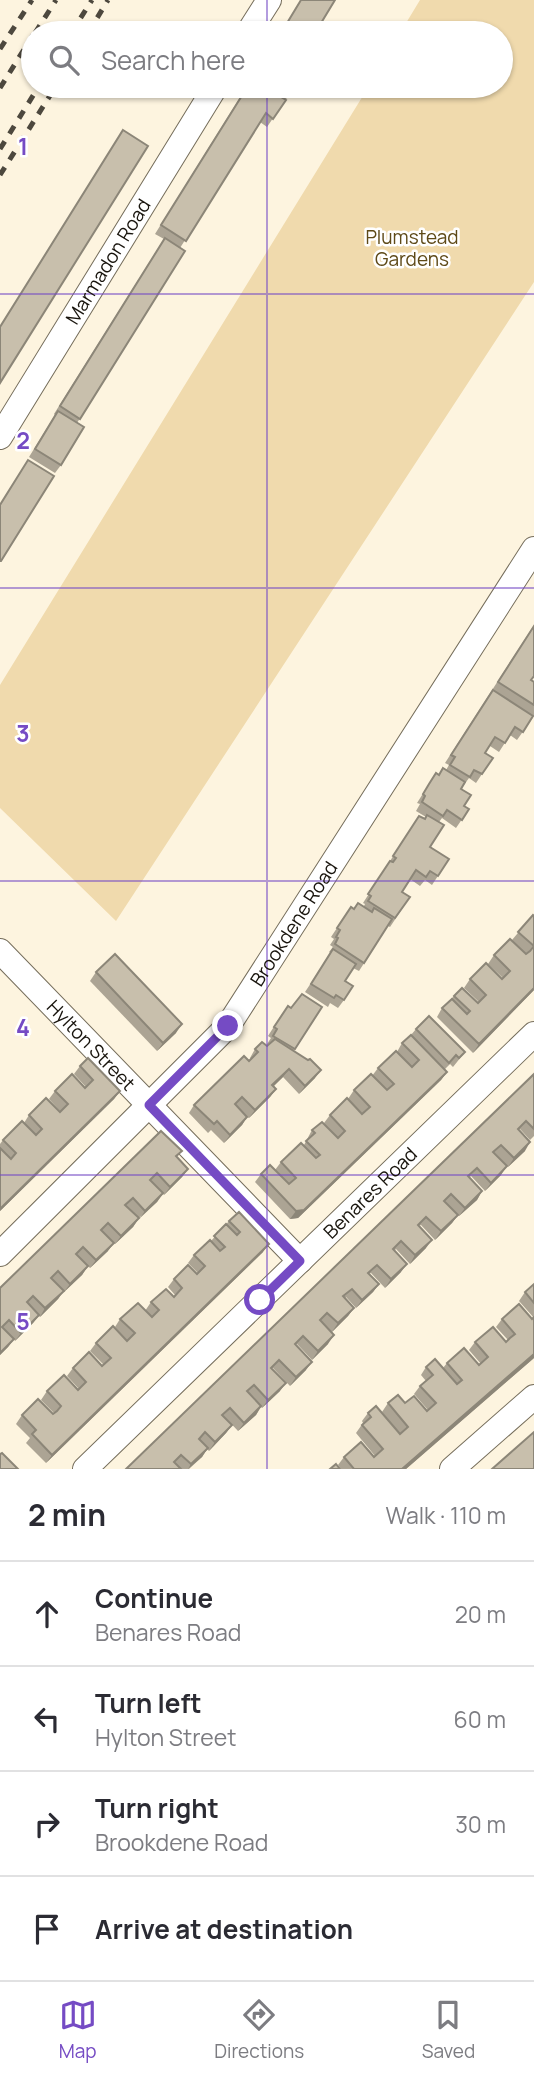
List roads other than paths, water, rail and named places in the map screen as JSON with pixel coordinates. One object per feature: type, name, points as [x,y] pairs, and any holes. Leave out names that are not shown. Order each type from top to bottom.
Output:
[{"type":"street","points":[[256,21],[269,0]]},
{"type":"street","name":"Marmadon Road","points":[[0,437],[209,98]]},
{"type":"street","name":"Brookdene Road","points":[[0,1254],[228,1026],[534,549]]},
{"type":"street","name":"Hylton Street","points":[[0,951],[300,1261]]},
{"type":"street","name":"Benares Road","points":[[85,1469],[534,1034]]},
{"type":"street","points":[[452,1469],[534,1397]]},
{"type":"railway","points":[[0,49],[32,0]]},
{"type":"railway","points":[[43,21],[56,0]]},
{"type":"railway","points":[[79,21],[92,0]]},
{"type":"railway","points":[[95,21],[108,0]]},
{"type":"railway","points":[[0,88],[21,54]]},
{"type":"railway","points":[[0,149],[32,98]]},
{"type":"railway","points":[[0,175],[48,98]]},
{"type":"park label","name":"Plumstead Gardens","points":[[412,248]]}]
